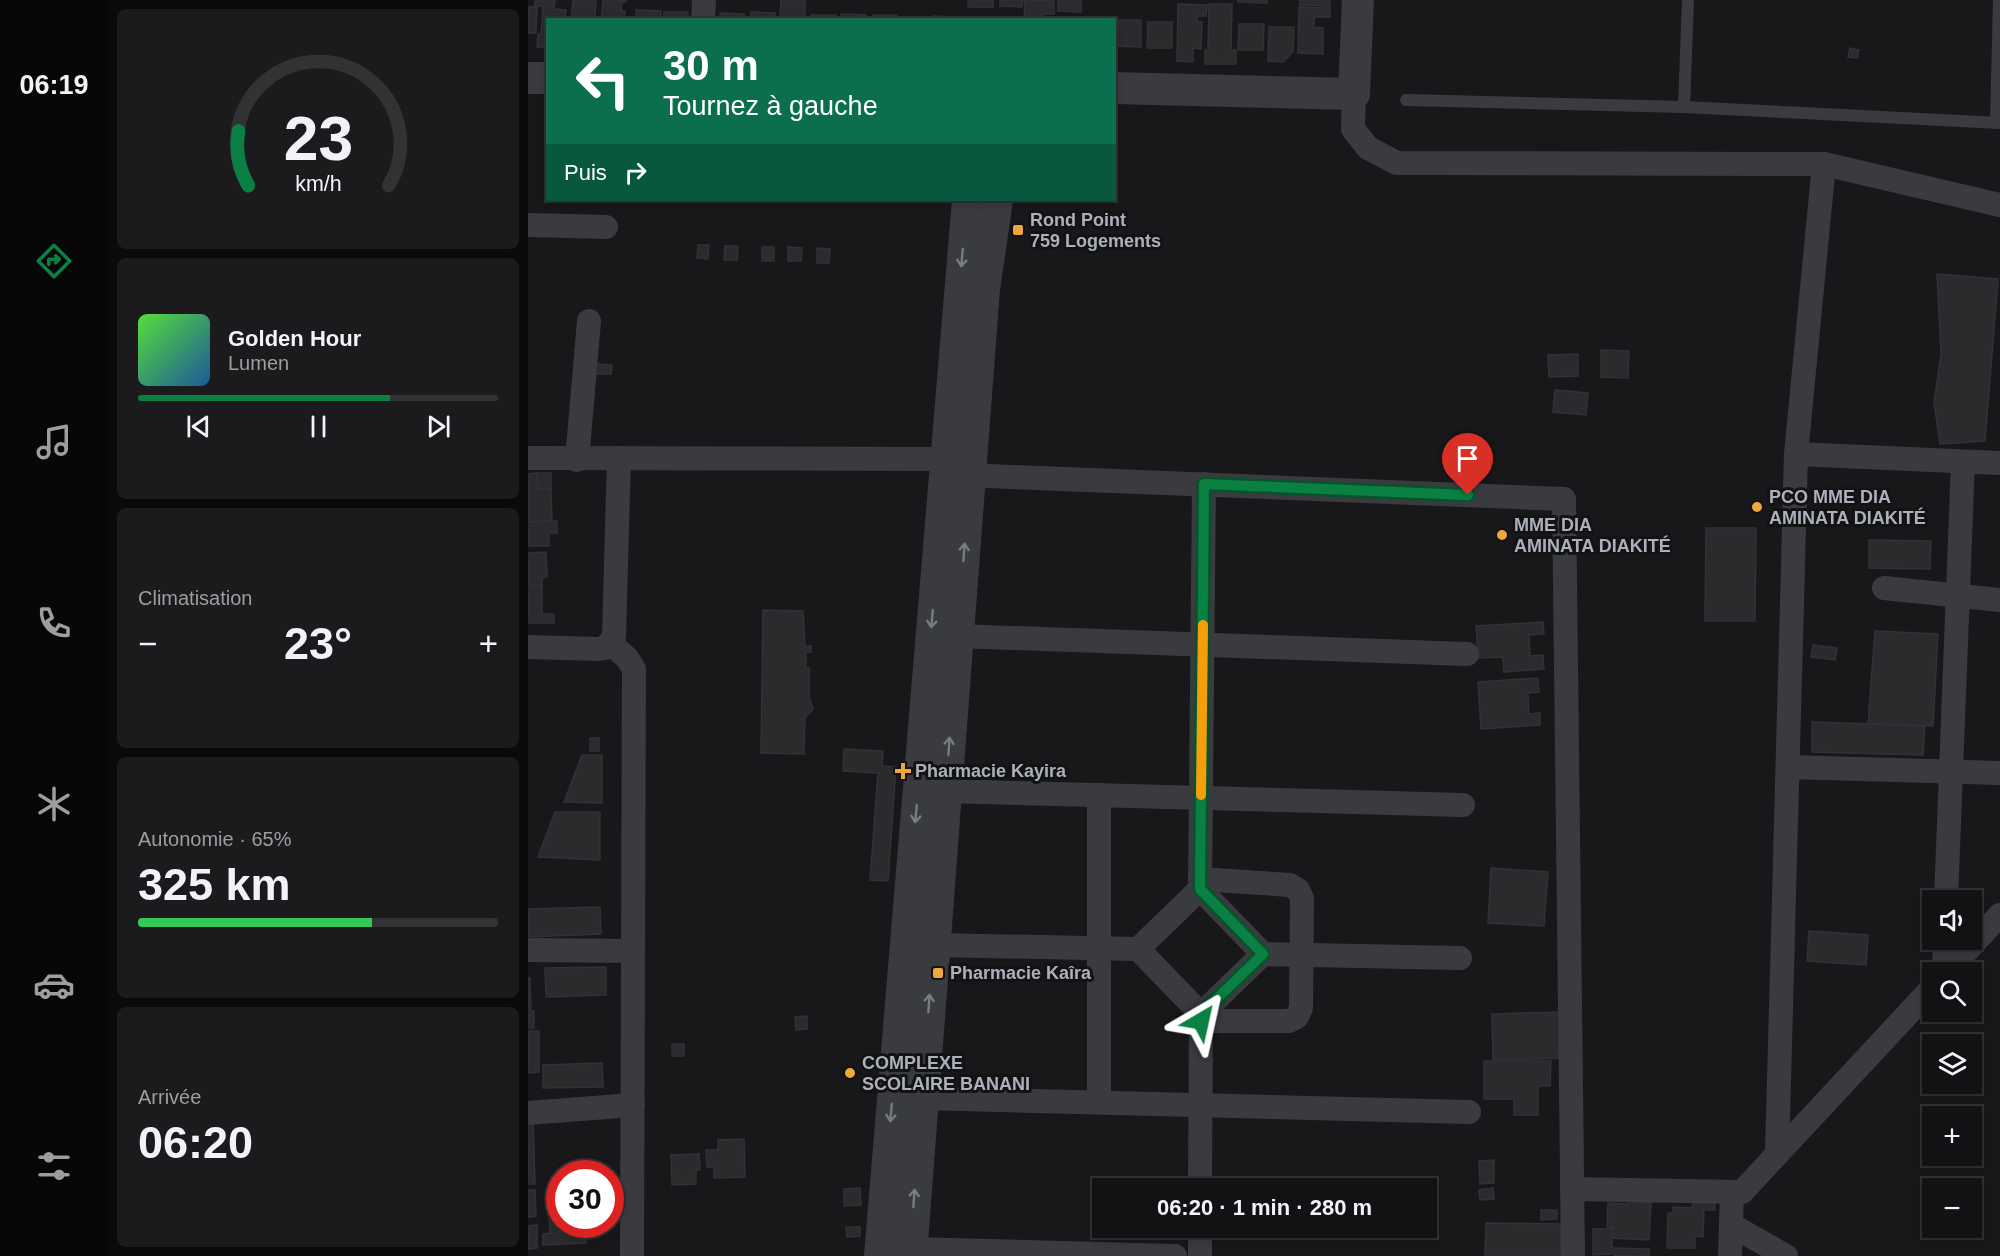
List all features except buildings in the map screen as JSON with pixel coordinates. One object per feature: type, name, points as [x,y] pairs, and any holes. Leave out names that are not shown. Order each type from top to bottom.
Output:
[{"type":"street","points":[[703,18],[704,0]]},
{"type":"street","points":[[1358,0],[1353,129],[1368,148],[1398,163],[1824,164],[2000,205]]},
{"type":"street","points":[[528,78],[546,78]]},
{"type":"street","points":[[1116,88],[1354,94]]},
{"type":"street","points":[[1777,1154],[1796,454],[1824,164]]},
{"type":"street","points":[[880,1256],[968,201]]},
{"type":"street","points":[[997,201],[984,289],[911,1252],[1175,1256]]},
{"type":"street","points":[[528,225],[606,227]]},
{"type":"street","points":[[577,460],[589,321]]},
{"type":"street","points":[[1796,454],[2000,463]]},
{"type":"street","points":[[528,458],[577,460],[619,458],[945,459]]},
{"type":"street","points":[[528,647],[599,649],[605,648],[610,643],[615,631],[619,458]]},
{"type":"street","points":[[1947,890],[1963,462]]},
{"type":"street","points":[[988,476],[1564,499],[1573,1256]]},
{"type":"street","points":[[1204,484],[1200,884],[1263,954],[1460,958]]},
{"type":"street","points":[[1884,588],[2000,600]]},
{"type":"street","points":[[957,636],[1467,654]]},
{"type":"street","points":[[610,643],[627,658],[634,669],[632,1256]]},
{"type":"street","points":[[1788,766],[2000,773]]},
{"type":"street","points":[[946,791],[1463,805]]},
{"type":"street","points":[[1099,795],[1099,1102]]},
{"type":"street","points":[[934,945],[1138,948],[1200,884],[1295,887],[1301,893],[1302,898],[1301,1008],[1298,1017],[1289,1021],[1201,1017]]},
{"type":"street","points":[[1955,962],[2000,915]]},
{"type":"street","points":[[1138,948],[1201,1017],[1200,1178]]},
{"type":"street","points":[[528,950],[633,951]]},
{"type":"street","points":[[1201,1017],[1263,954]]},
{"type":"street","points":[[1572,1189],[1742,1192],[1922,999]]},
{"type":"street","points":[[922,1098],[1469,1112]]},
{"type":"street","points":[[528,1113],[633,1105]]},
{"type":"street","points":[[1730,1256],[1732,1192]]},
{"type":"street","points":[[1731,1225],[1786,1256]]},
{"type":"street","points":[[1200,1238],[1200,1256]]},
{"type":"lane","points":[[1684,107],[1688,0]]},
{"type":"lane","points":[[1406,100],[1684,107],[1998,122],[1999,0]]},
{"type":"slow traffic","points":[[1201,795],[1203,625]]},
{"type":"place","name":"Rond Point 759 Logements","points":[[1018,230]]},
{"type":"place","name":"PCO MME DIA AMINATA DIAKITÉ","points":[[1757,507]]},
{"type":"place","name":"MME DIA AMINATA DIAKITÉ","points":[[1502,535]]},
{"type":"place","name":"Pharmacie Kayira","points":[[903,771]]},
{"type":"place","name":"Pharmacie Kaîra","points":[[938,973]]},
{"type":"place","name":"COMPLEXE SCOLAIRE BANANI","points":[[850,1073]]},
{"type":"route","points":[[1201,1021],[1201,1014],[1263,954],[1200,889],[1204,484],[1468,495]]}]
